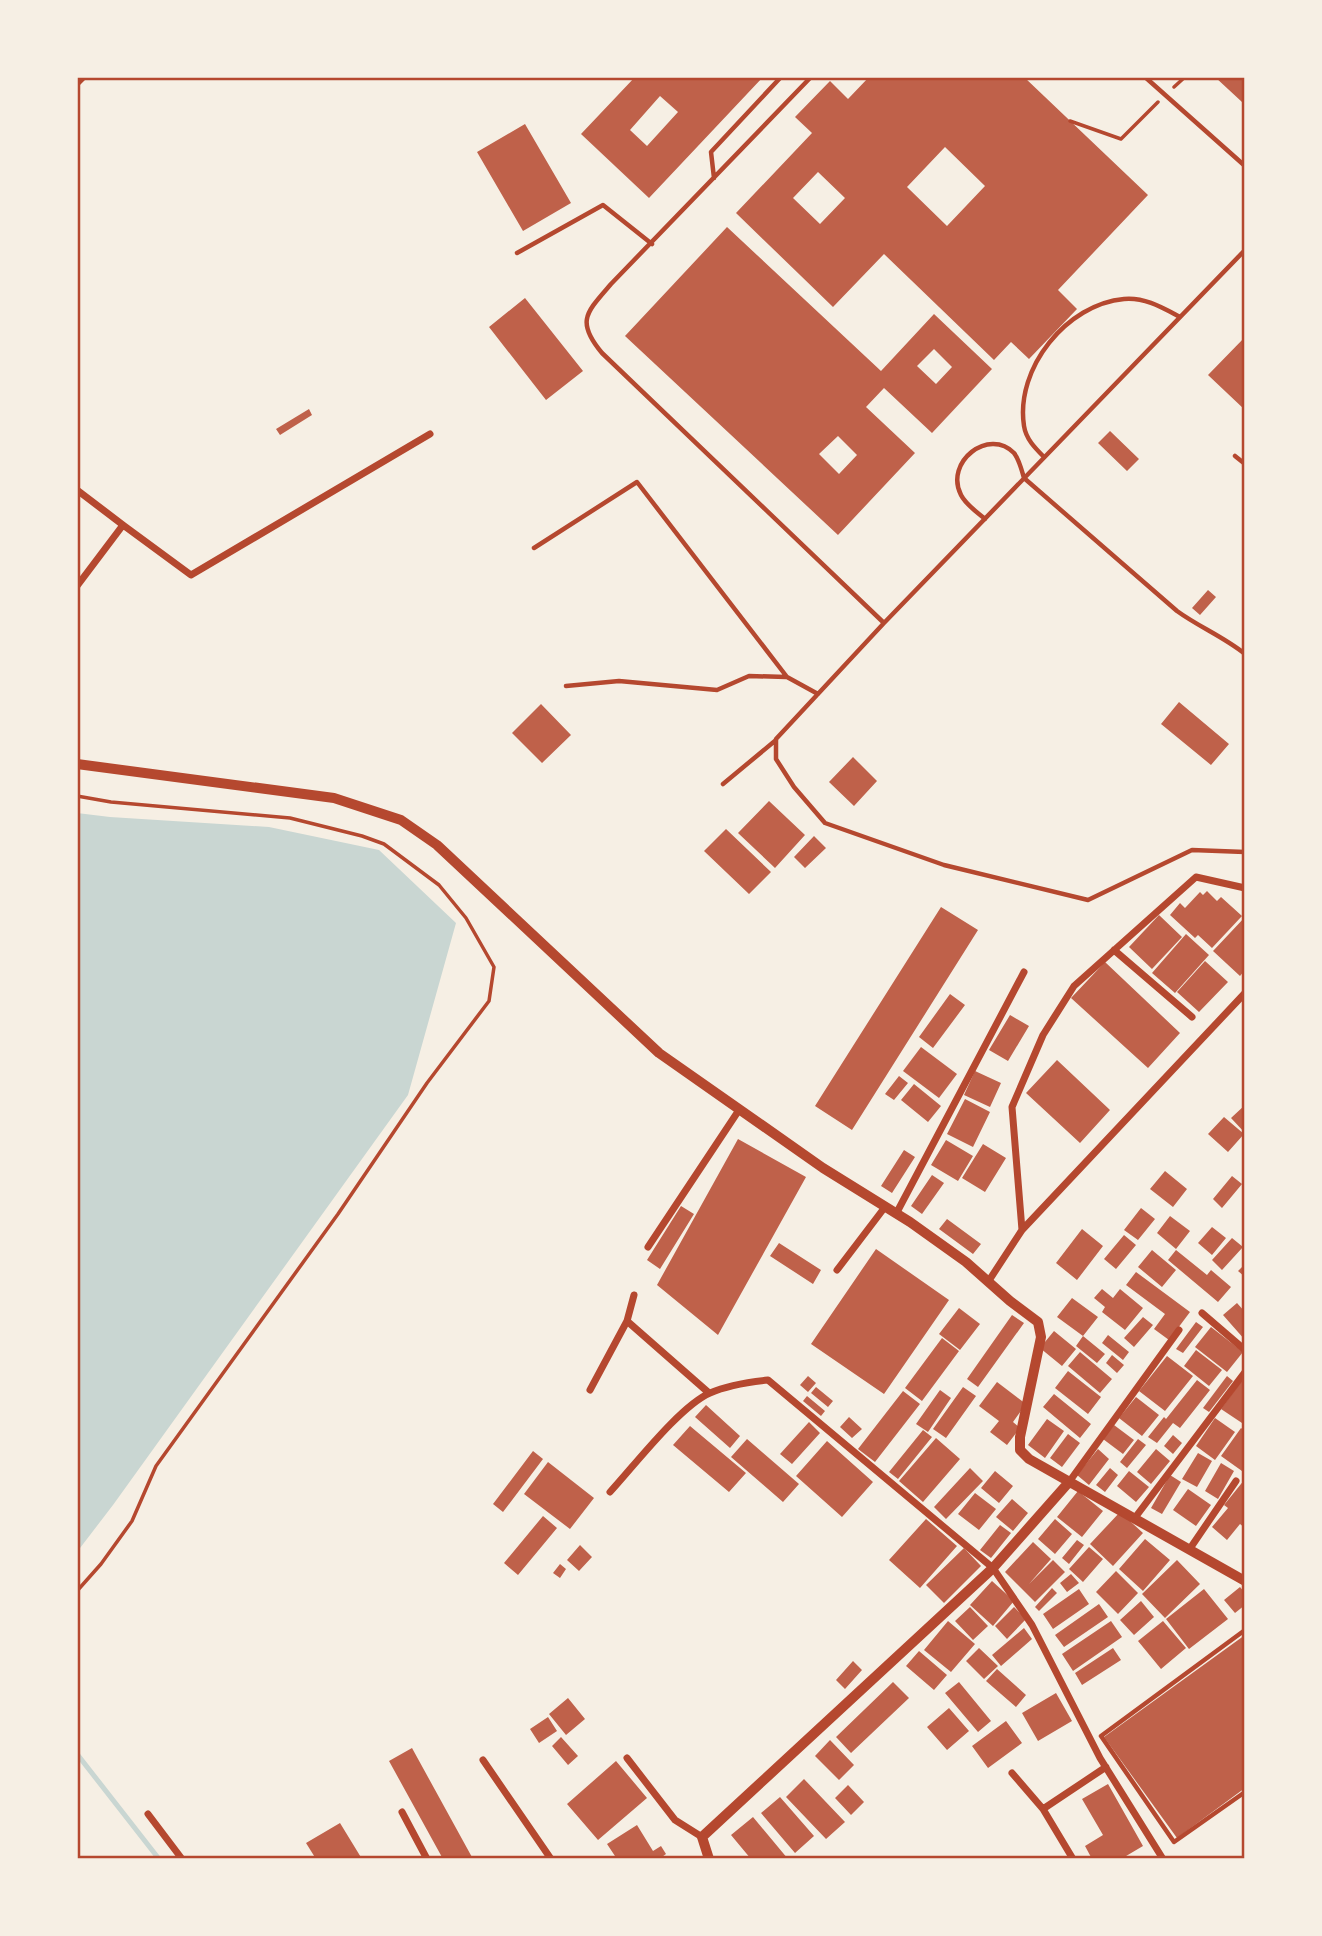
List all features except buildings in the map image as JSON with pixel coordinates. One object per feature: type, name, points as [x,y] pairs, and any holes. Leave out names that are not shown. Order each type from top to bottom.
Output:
[{"type":"street","points":[[77,83],[83,77]]},
{"type":"street","points":[[77,490],[191,575],[430,434]]},
{"type":"street","points":[[77,586],[123,525]]},
{"type":"street","points":[[77,764],[334,798],[401,820],[447,855],[659,1053],[823,1168],[966,1262],[1038,1322],[1041,1337],[1020,1437],[1020,1450],[1029,1459],[1245,1581]]},
{"type":"street","points":[[1022,1230],[1012,1107],[1043,1035],[1073,986],[1196,877],[1245,888]]},
{"type":"street","points":[[1114,950],[1192,1017]]},
{"type":"street","points":[[896,1214],[1024,972]]},
{"type":"street","points":[[988,1282],[1022,1230],[1245,993]]},
{"type":"street","points":[[648,1247],[739,1110]]},
{"type":"street","points":[[837,1270],[885,1207]]},
{"type":"street","points":[[590,1390],[627,1321],[634,1295]]},
{"type":"street","points":[[1202,1312],[1245,1350]]},
{"type":"street","points":[[627,1321],[709,1393]]},
{"type":"street","points":[[702,1838],[993,1569],[1069,1482],[1179,1331]]},
{"type":"street","points":[[1134,1519],[1245,1372]]},
{"type":"street","points":[[610,1492],[686,1408],[709,1393],[748,1382],[768,1380],[993,1569],[1032,1625],[1105,1767],[1163,1859]]},
{"type":"street","points":[[1189,1550],[1236,1480]]},
{"type":"street","points":[[626,1758],[675,1820],[702,1838],[709,1859]]},
{"type":"street","points":[[483,1760],[551,1859]]},
{"type":"street","points":[[1043,1809],[1105,1767]]},
{"type":"street","points":[[1012,1773],[1043,1809],[1073,1859]]},
{"type":"street","points":[[402,1812],[428,1859]]},
{"type":"street","points":[[148,1814],[182,1859]]},
{"type":"lane","points":[[714,178],[711,152],[781,77]]},
{"type":"lane","points":[[811,77],[611,284],[587,312],[585,326],[590,340],[601,353],[884,623]]},
{"type":"lane","points":[[1145,77],[1245,166]]},
{"type":"lane","points":[[517,253],[603,205],[652,244]]},
{"type":"lane","points":[[723,784],[776,739],[884,623],[1245,250]]},
{"type":"lane","points":[[1044,457],[1031,444],[1024,428],[1024,407],[1029,378],[1048,344],[1078,317],[1101,304],[1127,298],[1154,303],[1180,317]]},
{"type":"lane","points":[[985,519],[963,498],[958,488],[959,467],[971,452],[986,445],[999,445],[1015,454],[1024,478],[1177,611],[1245,654]]},
{"type":"lane","points":[[1235,456],[1245,464]]},
{"type":"lane","points":[[534,548],[637,482],[787,677],[818,694]]},
{"type":"lane","points":[[566,687],[619,681],[717,690],[749,676],[787,677]]},
{"type":"lane","points":[[776,739],[776,759],[794,787],[825,823],[944,866],[1088,900],[1192,850],[1245,852]]},
{"type":"lane","points":[[1245,1630],[1101,1736],[1174,1842],[1245,1792]]},
{"type":"path","points":[[1070,121],[1121,139],[1185,77]]},
{"type":"path","points":[[77,796],[111,802],[290,818],[384,844],[439,885],[466,918],[494,967],[489,1001],[427,1083],[338,1213],[156,1466],[132,1521],[101,1564],[77,1591]]},
{"type":"shaded area","points":[[77,813],[269,827],[379,850],[456,923],[408,1095],[77,1552]]},
{"type":"waterway","points":[[77,1754],[159,1859]]}]
